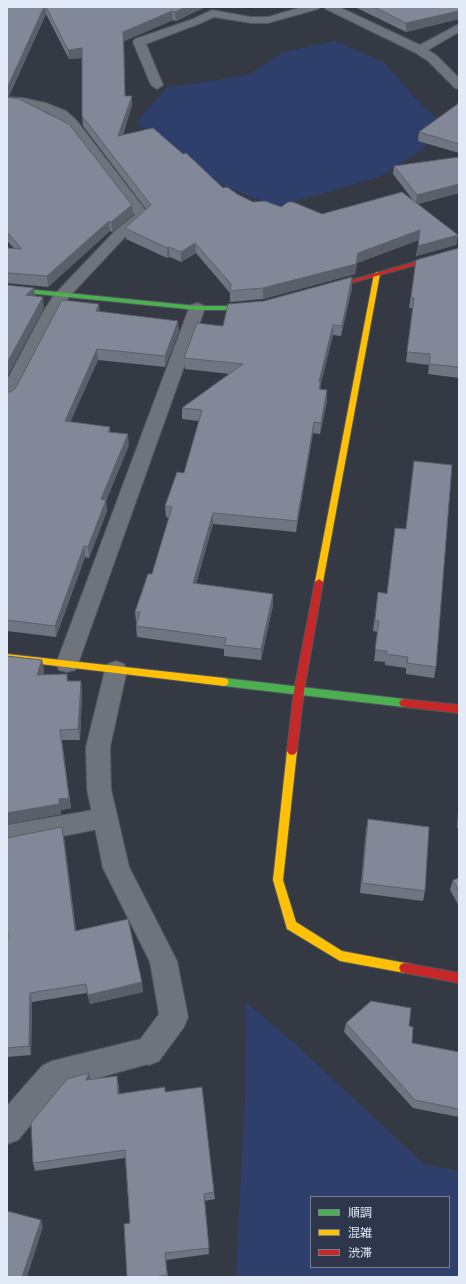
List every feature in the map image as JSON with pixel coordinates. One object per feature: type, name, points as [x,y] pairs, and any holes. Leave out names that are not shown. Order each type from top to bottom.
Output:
[{"type":"street","points":[[157,85],[139,42],[197,21],[212,13],[251,20],[268,20],[314,7]]},
{"type":"street","points":[[330,7],[420,50],[432,58],[459,85]]},
{"type":"street","points":[[420,50],[459,27]]},
{"type":"street","points":[[7,101],[38,105],[61,114],[72,124],[143,216],[120,234],[62,295],[51,312],[7,397]]},
{"type":"street","points":[[318,291],[459,251]]},
{"type":"street","points":[[376,274],[299,690],[278,880],[291,925],[340,956],[459,978]]},
{"type":"street","points":[[7,289],[197,308],[233,308],[263,305]]},
{"type":"street","points":[[67,664],[197,308]]},
{"type":"street","points":[[7,657],[459,709]]},
{"type":"street","points":[[7,1129],[52,1076],[149,1051],[174,1017],[163,961],[116,868],[98,789],[98,747],[116,670]]},
{"type":"street","points":[[7,836],[105,819]]},
{"type":"shaded area","points":[[335,41],[384,62],[414,97],[443,124],[422,150],[379,177],[276,207],[187,170],[137,122],[166,88],[248,75],[284,52]]},
{"type":"shaded area","points":[[246,1002],[294,1043],[424,1164],[459,1171],[459,1277],[236,1277],[245,1096]]},
{"type":"building","points":[[7,7],[44,7],[8,86],[7,86]]},
{"type":"building","points":[[46,7],[186,7],[175,12],[172,11],[123,32],[125,96],[132,96],[118,136],[153,128],[183,154],[186,153],[223,188],[227,187],[253,202],[265,201],[281,207],[288,202],[293,202],[322,214],[402,192],[458,235],[418,246],[420,230],[358,253],[356,264],[263,288],[230,291],[231,284],[195,243],[181,252],[169,247],[167,248],[125,228],[151,205],[82,116],[82,48],[68,50]]},
{"type":"building","points":[[374,7],[459,7],[459,11],[406,23]]},
{"type":"building","points":[[7,97],[19,99],[69,124],[132,205],[111,222],[109,221],[47,276],[7,273],[7,248],[22,249],[7,232]]},
{"type":"building","points":[[459,103],[459,144],[419,132]]},
{"type":"building","points":[[459,157],[459,184],[417,195],[394,166]]},
{"type":"building","points":[[459,248],[459,367],[429,364],[430,354],[407,352],[414,298],[411,298],[416,260]]},
{"type":"building","points":[[352,277],[342,326],[333,325],[319,382],[321,382],[319,389],[327,390],[321,423],[314,422],[297,521],[213,513],[193,583],[273,594],[261,649],[224,645],[226,638],[136,626],[140,612],[135,612],[148,574],[152,574],[172,507],[165,506],[177,472],[184,473],[202,410],[182,408],[243,364],[184,358],[197,323],[223,326],[228,304],[264,301]]},
{"type":"building","points":[[7,285],[34,288],[26,295],[43,297],[7,363]]},
{"type":"building","points":[[62,300],[99,304],[96,311],[178,321],[165,356],[97,349],[65,421],[110,427],[108,432],[128,434],[101,499],[106,500],[88,547],[84,546],[55,626],[7,620],[7,392],[11,392],[16,387]]},
{"type":"building","points":[[414,461],[452,465],[436,667],[407,663],[408,657],[386,654],[387,651],[375,650],[379,621],[375,620],[378,592],[387,594],[395,528],[406,529]]},
{"type":"building","points":[[7,656],[42,660],[37,675],[67,674],[67,681],[81,681],[78,729],[60,730],[69,798],[59,799],[59,804],[7,813]]},
{"type":"building","points":[[368,819],[429,827],[425,891],[362,883]]},
{"type":"building","points":[[62,827],[75,931],[128,919],[142,982],[88,995],[86,984],[30,993],[29,1046],[7,1048],[7,838]]},
{"type":"building","points":[[459,878],[459,891],[453,880]]},
{"type":"building","points":[[371,1001],[411,1008],[409,1026],[413,1027],[412,1043],[459,1052],[459,1109],[415,1100],[346,1023]]},
{"type":"building","points":[[89,1073],[86,1080],[117,1076],[118,1094],[165,1087],[165,1092],[202,1087],[214,1192],[204,1194],[209,1248],[165,1253],[167,1275],[154,1277],[127,1277],[124,1224],[130,1223],[125,1150],[33,1163],[31,1123],[67,1079]]},
{"type":"building","points":[[7,1211],[41,1220],[22,1277],[7,1277]]},
{"type":"traffic: fast","points":[[7,289],[197,308],[233,308],[257,305]]},
{"type":"traffic: fast","points":[[224,682],[404,703]]},
{"type":"traffic: slow","points":[[319,582],[377,274]]},
{"type":"traffic: slow","points":[[7,657],[224,682]]},
{"type":"traffic: slow","points":[[292,751],[278,880],[291,925],[340,956],[405,968]]},
{"type":"traffic: jam","points":[[324,289],[459,251]]},
{"type":"traffic: jam","points":[[292,751],[299,691],[319,582]]},
{"type":"traffic: jam","points":[[404,703],[459,709]]},
{"type":"traffic: jam","points":[[405,968],[459,978]]}]
